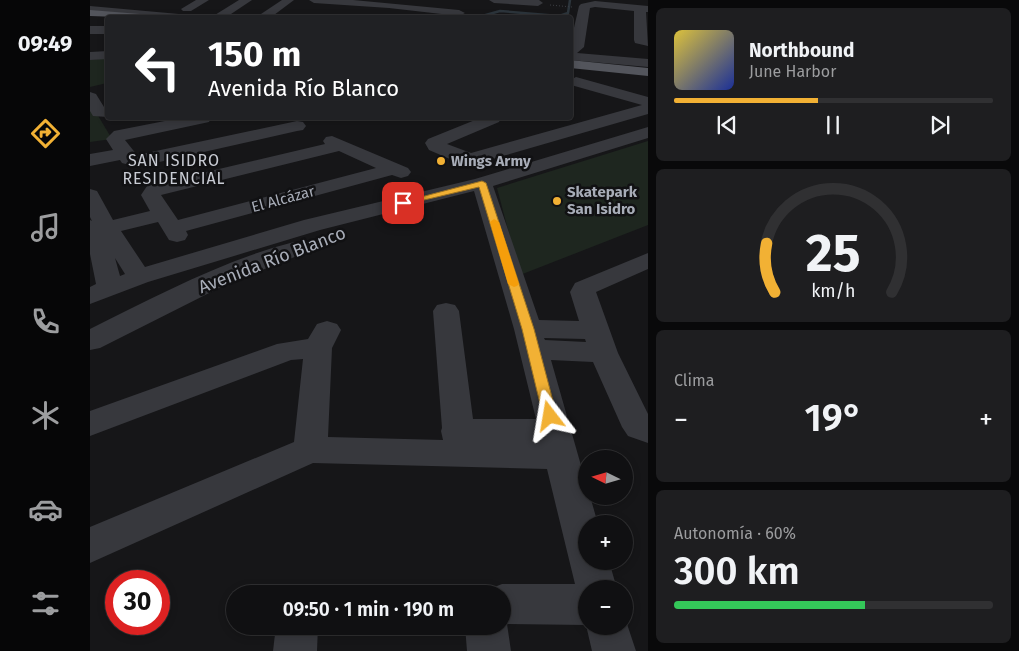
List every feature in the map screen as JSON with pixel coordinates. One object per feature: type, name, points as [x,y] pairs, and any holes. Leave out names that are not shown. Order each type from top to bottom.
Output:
[{"type":"main road","points":[[90,12],[128,14]]},
{"type":"main road","points":[[576,65],[648,68]]},
{"type":"main road","points":[[576,65],[648,74]]},
{"type":"street","points":[[221,15],[247,0]]},
{"type":"street","points":[[266,15],[288,0]]},
{"type":"street","points":[[314,0],[406,8],[444,14],[459,13]]},
{"type":"street","points":[[494,0],[538,3]]},
{"type":"street","points":[[312,12],[327,1]]},
{"type":"street","points":[[391,7],[432,1]]},
{"type":"street","points":[[356,13],[366,4]]},
{"type":"street","points":[[576,65],[585,6],[594,4],[644,8],[640,40],[648,42]]},
{"type":"street","points":[[90,12],[128,14],[192,9]]},
{"type":"street","points":[[128,14],[192,9]]},
{"type":"street","points":[[90,30],[105,30]]},
{"type":"street","points":[[90,56],[105,55]]},
{"type":"street","points":[[576,65],[648,63]]},
{"type":"street","points":[[576,65],[648,74]]},
{"type":"street","points":[[576,65],[646,109]]},
{"type":"street","points":[[626,96],[648,92]]},
{"type":"street","points":[[488,120],[434,143],[435,146],[468,159],[646,109]]},
{"type":"street","points":[[192,120],[120,135],[115,139],[129,160],[137,161],[303,129],[283,120]]},
{"type":"street","name":"Avenida Río Blanco","points":[[100,292],[139,278],[258,251],[402,213],[478,184],[648,132]]},
{"type":"street","name":"El Alcázar","points":[[96,236],[168,221],[400,172],[337,143],[154,190],[151,195],[168,221]]},
{"type":"street","points":[[90,155],[123,150]]},
{"type":"street","points":[[90,160],[123,150]]},
{"type":"street","points":[[490,154],[478,184],[530,339],[578,520]]},
{"type":"street","points":[[90,195],[96,236],[100,292]]},
{"type":"street","points":[[96,236],[139,278]]},
{"type":"street","name":"Avenida Río Blanco","points":[[90,341],[183,294],[258,251]]},
{"type":"street","points":[[644,428],[634,418],[599,342],[583,292],[584,288],[648,260]]},
{"type":"street","points":[[446,311],[459,442]]},
{"type":"street","points":[[90,424],[323,339],[310,450]]},
{"type":"street","points":[[530,339],[599,342]]},
{"type":"street","points":[[90,545],[310,450],[459,442],[558,444]]},
{"type":"street","points":[[511,604],[578,605]]},
{"type":"street","points":[[295,651],[296,635]]},
{"type":"street","points":[[487,635],[489,651]]},
{"type":"street","points":[[610,635],[614,651]]},
{"type":"shaded area","points":[[105,58],[105,83],[90,87],[90,60]]},
{"type":"shaded area","points":[[90,109],[94,109],[112,139],[90,142]]},
{"type":"shaded area","points":[[648,141],[648,225],[520,275],[497,188]]},
{"type":"waterway","points":[[562,15],[568,13],[570,0]]},
{"type":"waterway","points":[[486,15],[500,11],[547,15]]},
{"type":"slow traffic","points":[[494,222],[514,284]]},
{"type":"place","name":"Wings Army","points":[[441,161]]},
{"type":"place","name":"Skatepark San Isidro","points":[[557,201]]},
{"type":"district","name":"SAN ISIDRO RESIDENCIAL","points":[[174,169]]},
{"type":"route","points":[[403,203],[482,183],[528,329],[550,416]]}]
